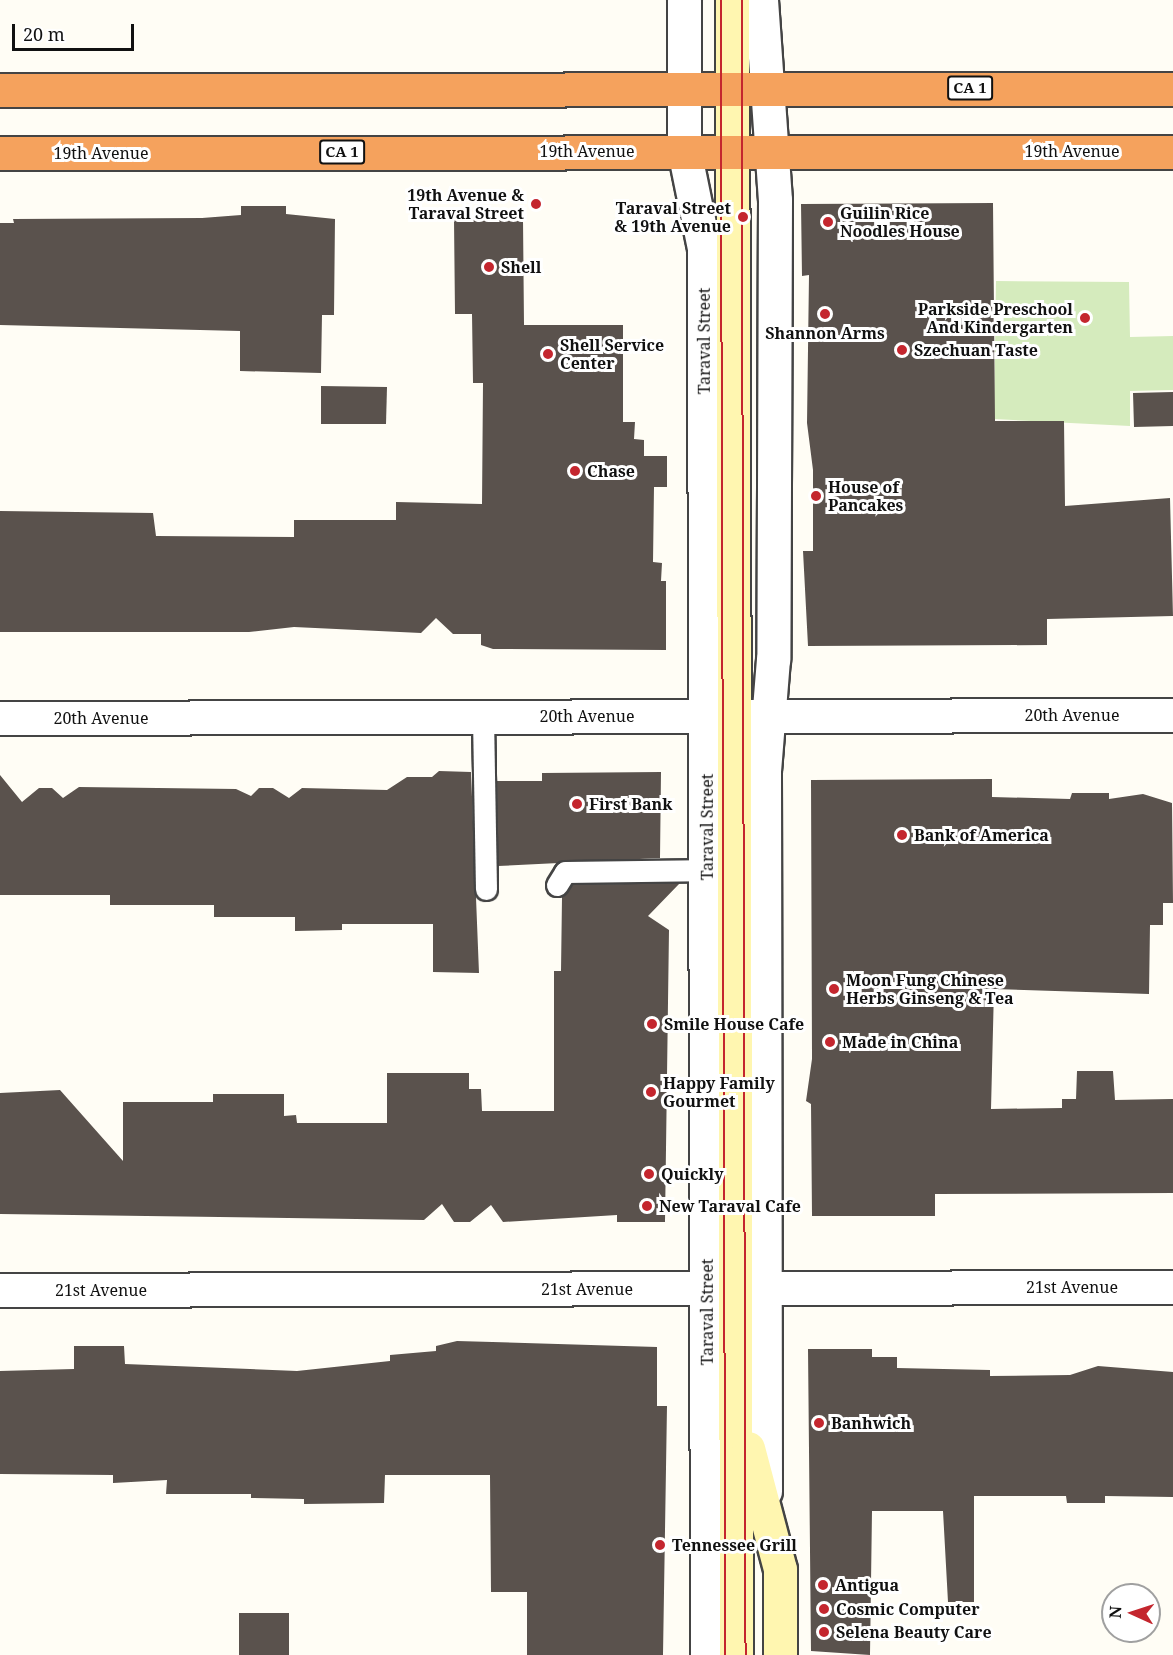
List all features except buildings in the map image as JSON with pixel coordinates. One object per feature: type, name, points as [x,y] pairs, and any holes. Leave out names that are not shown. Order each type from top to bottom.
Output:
[{"type":"highway","name":"CA 1","points":[[0,90],[767,87],[1173,89]]},
{"type":"highway","name":"19th Avenue","points":[[0,153],[732,149],[1173,152]]},
{"type":"street","name":"Taraval Street","points":[[684,0],[684,150],[704,248],[720,716]]},
{"type":"street","name":"Taraval Street","points":[[732,0],[732,149],[720,716],[721,870],[736,1288],[736,1655]]},
{"type":"street","name":"Taraval Street","points":[[707,1655],[736,1288],[768,717],[776,490],[771,149],[761,0]]},
{"type":"street","name":"20th Avenue","points":[[0,718],[1173,715]]},
{"type":"street","name":"21st Avenue","points":[[0,1290],[1173,1287]]},
{"type":"street","name":"Taraval Street","points":[[736,1288],[765,1513]]},
{"type":"street","name":"Taraval Street","points":[[736,1402],[780,1569],[780,1655]]},
{"type":"lane","points":[[483,717],[486,889]]},
{"type":"lane","points":[[557,885],[565,872],[721,870]]},
{"type":"green space","points":[[996,281],[1129,282],[1130,337],[1173,336],[1173,390],[1130,391],[1130,426],[994,419]]},
{"type":"tram line","points":[[721,0],[726,1655]]},
{"type":"tram line","points":[[742,0],[746,1655]]},
{"type":"place","name":"19th Avenue & Taraval Street","points":[[536,204]]},
{"type":"place","name":"Taraval Street & 19th Avenue","points":[[743,217]]},
{"type":"place","name":"Guilin Rice Noodles House","points":[[828,222]]},
{"type":"place","name":"Shell","points":[[489,267]]},
{"type":"place","name":"Shannon Arms","points":[[825,314]]},
{"type":"place","name":"Parkside Preschool And Kindergarten","points":[[1085,318]]},
{"type":"place","name":"Szechuan Taste","points":[[902,350]]},
{"type":"place","name":"Shell Service Center","points":[[548,354]]},
{"type":"place","name":"Chase","points":[[575,471]]},
{"type":"place","name":"House of Pancakes","points":[[816,496]]},
{"type":"place","name":"First Bank","points":[[577,804]]},
{"type":"place","name":"Bank of America","points":[[902,835]]},
{"type":"place","name":"Moon Fung Chinese Herbs Ginseng & Tea","points":[[834,989]]},
{"type":"place","name":"Smile House Cafe","points":[[652,1024]]},
{"type":"place","name":"Made in China","points":[[830,1042]]},
{"type":"place","name":"Happy Family Gourmet","points":[[651,1092]]},
{"type":"place","name":"Quickly","points":[[649,1174]]},
{"type":"place","name":"New Taraval Cafe","points":[[647,1206]]},
{"type":"place","name":"Banhwich","points":[[819,1423]]},
{"type":"place","name":"Tennessee Grill","points":[[660,1545]]},
{"type":"place","name":"Antigua","points":[[823,1585]]},
{"type":"place","name":"Cosmic Computer","points":[[824,1609]]},
{"type":"place","name":"Selena Beauty Care","points":[[824,1632]]}]
